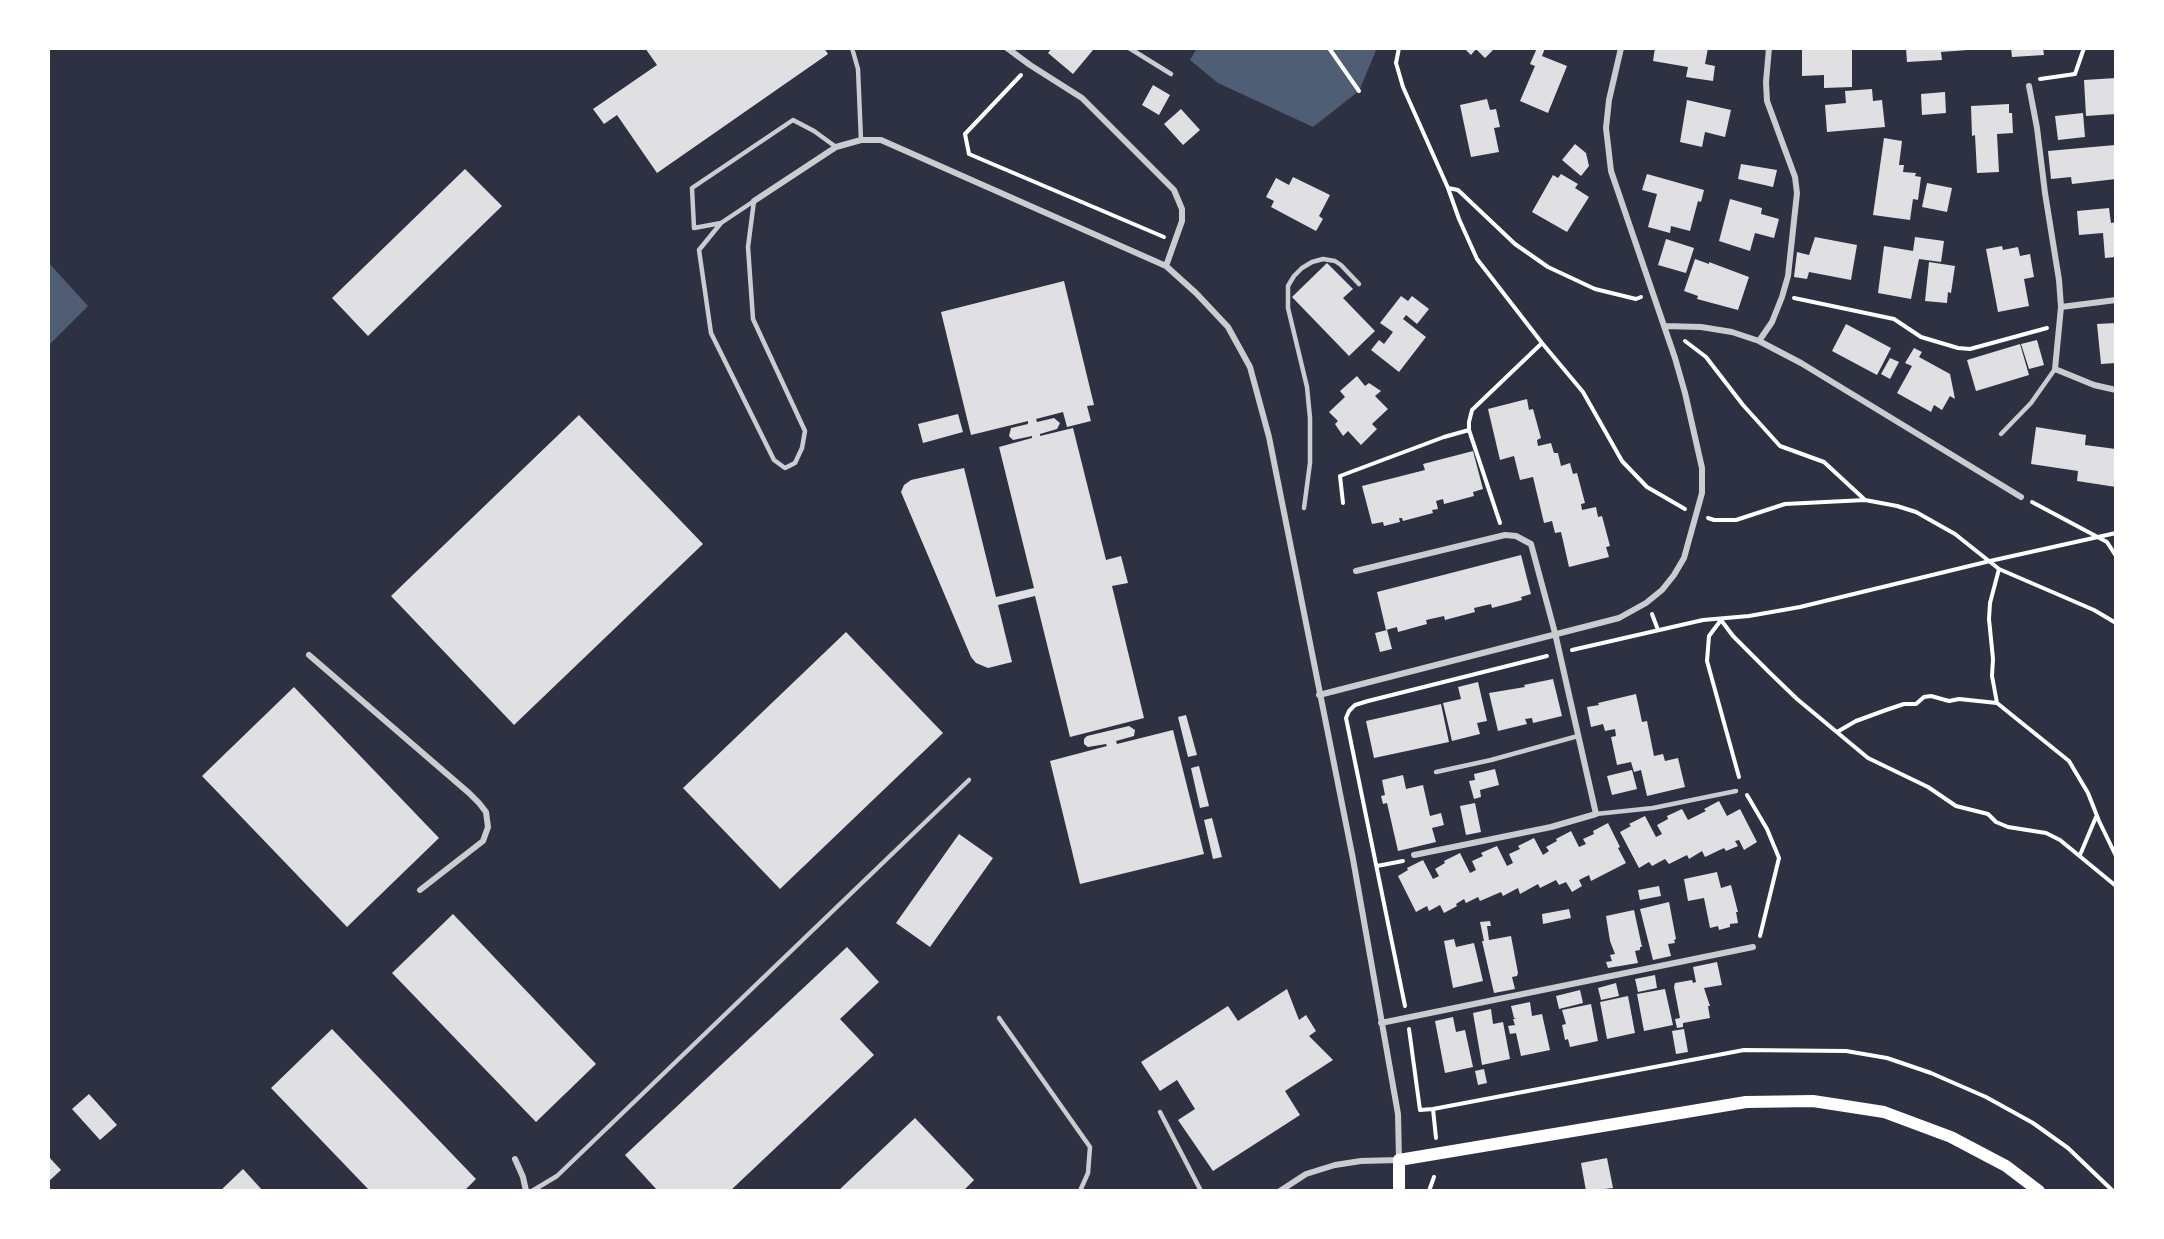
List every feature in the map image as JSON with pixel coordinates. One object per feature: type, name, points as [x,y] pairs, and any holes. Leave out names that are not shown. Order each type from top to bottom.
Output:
[{"type":"main road","points":[[1399,1191],[1400,1160],[1746,1102],[1814,1101],[1884,1113],[1951,1137],[2006,1166],[2039,1191]]},
{"type":"street","points":[[1007,48],[1082,98],[1174,190],[1182,209],[1182,221],[1166,266]]},
{"type":"street","points":[[1319,695],[1619,618],[1646,603],[1662,590],[1684,558],[1702,493],[1702,468],[1685,393],[1665,326],[1611,171],[1607,119],[1621,48]]},
{"type":"street","points":[[1760,341],[1772,322],[1788,276],[1797,193],[1796,177],[1767,101],[1769,48]]},
{"type":"street","points":[[2029,86],[2060,280],[2061,307],[2055,369],[2094,385],[2116,390]]},
{"type":"street","points":[[754,201],[836,147],[861,140],[881,140],[1166,266],[1228,327],[1250,367],[1269,437],[1353,859],[1398,1114],[1400,1160],[1361,1161],[1335,1165],[1306,1174],[1280,1191]]},
{"type":"street","points":[[2061,307],[2116,300]]},
{"type":"street","points":[[1665,326],[1701,327],[1732,332],[1760,341],[1801,363],[2021,496]]},
{"type":"street","points":[[1356,571],[1505,535],[1516,536],[1531,544],[1555,633],[1596,814],[1551,827],[1414,855]]},
{"type":"street","points":[[309,655],[469,793],[486,812],[488,827],[483,841],[420,890]]},
{"type":"street","points":[[1381,1023],[1753,947]]},
{"type":"street","points":[[515,1159],[526,1191]]},
{"type":"lane","points":[[852,48],[858,69],[861,140]]},
{"type":"lane","points":[[1129,48],[1172,74]]},
{"type":"lane","points":[[721,223],[694,228],[692,188],[793,120],[814,131],[836,147]]},
{"type":"lane","points":[[754,201],[748,247],[753,320],[805,431],[802,448],[795,463],[785,468],[774,460],[711,333],[699,250],[721,223],[754,201]]},
{"type":"lane","points":[[1304,508],[1310,463],[1310,417],[1307,387],[1288,308],[1288,286],[1302,268],[1311,262],[1323,259],[1329,259],[1341,266],[1359,284]]},
{"type":"lane","points":[[2001,434],[2031,403],[2055,369]]},
{"type":"lane","points":[[1436,772],[1501,758],[1578,736]]},
{"type":"lane","points":[[532,1191],[557,1176],[969,780]]},
{"type":"lane","points":[[1596,814],[1653,808],[1736,791]]},
{"type":"lane","points":[[999,1018],[1090,1147],[1089,1173],[1080,1191]]},
{"type":"lane","points":[[1160,1112],[1201,1191]]},
{"type":"path","points":[[1329,48],[1359,91]]},
{"type":"path","points":[[1399,48],[1396,63],[1403,87],[1477,259],[1583,392],[1622,461],[1647,487],[1677,506],[1714,520],[1736,520],[1785,504],[1865,500],[1898,506],[1916,512],[1955,534],[1999,569],[2094,610],[2116,623]]},
{"type":"path","points":[[2029,86],[2037,80],[2075,74],[2084,48]]},
{"type":"path","points":[[1030,65],[966,134],[969,154],[1176,242]]},
{"type":"path","points":[[1448,188],[1458,190],[1515,244],[1548,267],[1595,288],[1636,299],[1653,294]]},
{"type":"path","points":[[1782,297],[1894,319],[1921,337],[1958,348],[1970,349],[2059,325]]},
{"type":"path","points":[[1665,326],[1706,357],[1730,390],[1780,446],[1824,462],[1865,500]]},
{"type":"path","points":[[1505,535],[1469,430],[1472,410],[1542,343]]},
{"type":"path","points":[[1343,503],[1340,476],[1469,430]]},
{"type":"path","points":[[2021,496],[2107,542],[2116,556]]},
{"type":"path","points":[[1575,650],[1703,620],[1721,620],[1800,607],[2116,533]]},
{"type":"path","points":[[1997,703],[1992,676],[1993,659],[1989,619],[1990,603],[1999,569]]},
{"type":"path","points":[[1721,620],[1733,636],[1769,672],[1868,758],[1928,787],[1956,806],[1988,814],[1996,822],[2008,827],[2046,833],[2060,840],[2116,886]]},
{"type":"path","points":[[1721,620],[1710,636],[1707,661],[1742,783]]},
{"type":"path","points":[[1406,1009],[1347,718],[1349,711],[1355,705],[1368,701],[1554,654]]},
{"type":"path","points":[[1837,732],[1856,721],[1886,710],[1904,704],[1916,704],[1924,697],[1931,696],[1949,701],[1959,699],[1997,703],[2069,761],[2088,793],[2096,816],[2116,856]]},
{"type":"path","points":[[1745,789],[1767,829],[1779,858],[1757,945],[1753,947]]},
{"type":"path","points":[[2079,855],[2096,816]]},
{"type":"path","points":[[1377,866],[1410,859],[1414,855]]},
{"type":"path","points":[[1409,1029],[1420,1110],[1433,1109],[1436,1139]]},
{"type":"path","points":[[1429,1191],[1434,1177]]},
{"type":"water","points":[[1197,48],[1377,48],[1359,91],[1313,127],[1218,83],[1190,60]]},
{"type":"water","points":[[48,262],[88,306],[48,346]]},
{"type":"building","points":[[645,48],[824,48],[828,54],[657,173],[617,115],[604,124],[593,109],[657,65]]},
{"type":"building","points":[[1052,48],[1091,48],[1093,50],[1073,74],[1048,53]]},
{"type":"building","points":[[1464,48],[1495,48],[1485,58],[1476,49],[1471,55]]},
{"type":"building","points":[[1537,48],[1545,48],[1542,56],[1567,66],[1548,113],[1520,101],[1535,66],[1530,64]]},
{"type":"building","points":[[1655,48],[1708,48],[1705,64],[1715,66],[1713,81],[1686,77],[1688,67],[1653,61]]},
{"type":"building","points":[[1906,48],[1968,48],[1968,50],[1941,52],[1942,60],[1907,62]]},
{"type":"building","points":[[2011,48],[2043,48],[2044,55],[2012,57]]},
{"type":"building","points":[[1852,49],[1852,87],[1824,88],[1824,75],[1802,76],[1802,50]]},
{"type":"building","points":[[2116,78],[2116,114],[2086,116],[2084,80]]},
{"type":"building","points":[[1153,85],[1170,95],[1159,115],[1142,105]]},
{"type":"building","points":[[1872,89],[1873,101],[1882,100],[1885,127],[1827,132],[1825,105],[1846,103],[1845,91]]},
{"type":"building","points":[[1945,92],[1946,113],[1922,115],[1921,94]]},
{"type":"building","points":[[1487,99],[1490,110],[1496,109],[1500,127],[1494,128],[1499,152],[1471,157],[1460,105]]},
{"type":"building","points":[[1687,100],[1731,110],[1725,137],[1705,132],[1702,147],[1680,142]]},
{"type":"building","points":[[2009,104],[2013,133],[1997,134],[1999,172],[1977,173],[1971,106]]},
{"type":"building","points":[[1181,109],[1200,130],[1183,145],[1164,124]]},
{"type":"building","points":[[2083,113],[2085,137],[2058,140],[2055,116]]},
{"type":"building","points":[[1884,138],[1902,141],[1899,165],[1904,165],[1903,172],[1916,173],[1915,176],[1921,177],[1918,200],[1913,199],[1910,220],[1873,215]]},
{"type":"building","points":[[1575,144],[1586,153],[1589,166],[1581,176],[1562,160]]},
{"type":"building","points":[[2115,145],[2116,179],[2072,184],[2071,177],[2051,179],[2048,151]]},
{"type":"building","points":[[1741,164],[1777,170],[1773,187],[1738,179]]},
{"type":"building","points":[[465,169],[502,206],[368,336],[332,298]]},
{"type":"building","points":[[1561,174],[1578,184],[1575,188],[1589,197],[1567,232],[1532,212],[1553,175],[1558,178]]},
{"type":"building","points":[[1647,174],[1704,190],[1701,202],[1698,201],[1690,231],[1671,226],[1670,233],[1648,227],[1657,194],[1642,190]]},
{"type":"building","points":[[1293,177],[1330,195],[1319,216],[1323,219],[1316,231],[1271,207],[1274,201],[1266,197],[1276,178],[1289,185]]},
{"type":"building","points":[[1927,183],[1952,188],[1947,212],[1922,207]]},
{"type":"building","points":[[1730,199],[1762,208],[1761,214],[1779,219],[1774,238],[1755,233],[1750,251],[1719,241]]},
{"type":"building","points":[[2109,208],[2111,223],[2116,222],[2116,257],[2105,258],[2103,233],[2079,235],[2077,211]]},
{"type":"building","points":[[1815,237],[1857,245],[1851,280],[1809,272],[1807,279],[1794,277],[1797,252],[1809,255]]},
{"type":"building","points":[[1915,237],[1944,241],[1941,262],[1919,259],[1911,299],[1878,293],[1884,246],[1913,251]]},
{"type":"building","points":[[1666,239],[1694,248],[1686,273],[1658,265]]},
{"type":"building","points":[[2002,246],[2003,250],[2018,247],[2020,256],[2030,254],[2034,277],[2024,279],[2029,306],[1998,312],[1986,249]]},
{"type":"building","points":[[1695,259],[1749,277],[1738,310],[1697,299],[1698,296],[1684,291]]},
{"type":"building","points":[[1929,262],[1955,266],[1947,303],[1925,301]]},
{"type":"building","points":[[1327,263],[1353,289],[1343,298],[1375,331],[1349,356],[1292,297]]},
{"type":"building","points":[[1064,281],[1094,405],[1087,406],[1091,421],[1067,427],[1063,412],[1036,419],[1037,422],[1054,418],[1060,423],[1057,429],[1040,434],[1040,436],[1073,428],[1106,560],[1121,556],[1128,583],[1112,586],[1144,718],[1070,737],[1035,596],[998,605],[1012,662],[988,668],[976,663],[971,657],[901,492],[904,485],[911,480],[964,468],[996,597],[1034,588],[999,447],[1032,438],[1032,436],[1013,440],[1009,436],[1011,428],[1028,424],[1028,421],[971,435],[941,312]]},
{"type":"building","points":[[1401,296],[1408,301],[1412,296],[1429,309],[1417,324],[1406,315],[1403,319],[1426,337],[1399,372],[1371,350],[1379,340],[1384,344],[1393,332],[1380,323]]},
{"type":"building","points":[[2116,323],[2116,363],[2101,364],[2097,324]]},
{"type":"building","points":[[1846,324],[1891,348],[1877,375],[1832,351]]},
{"type":"building","points":[[2037,340],[2044,365],[2029,369],[2021,344]]},
{"type":"building","points":[[2020,344],[2029,375],[1976,391],[1967,360]]},
{"type":"building","points":[[1914,348],[1922,352],[1919,357],[1950,374],[1955,399],[1950,396],[1942,410],[1934,405],[1931,412],[1897,393],[1912,366],[1905,363]]},
{"type":"building","points":[[1890,358],[1899,362],[1890,379],[1881,374]]},
{"type":"building","points":[[1357,376],[1365,386],[1369,383],[1381,391],[1375,396],[1388,409],[1372,424],[1377,429],[1361,445],[1348,431],[1343,436],[1335,424],[1338,421],[1329,412],[1345,397],[1340,391]]},
{"type":"building","points":[[1527,399],[1529,410],[1533,409],[1541,438],[1537,440],[1538,446],[1551,443],[1554,453],[1558,453],[1561,466],[1570,463],[1573,474],[1577,473],[1585,503],[1581,504],[1582,510],[1596,507],[1598,517],[1602,516],[1610,546],[1606,547],[1609,557],[1569,567],[1561,532],[1555,533],[1552,521],[1544,523],[1533,477],[1520,480],[1514,456],[1500,460],[1488,409]]},
{"type":"building","points":[[958,414],[963,432],[923,443],[918,424]]},
{"type":"building","points":[[579,415],[703,544],[514,725],[391,596]]},
{"type":"building","points":[[2036,427],[2086,435],[2085,445],[2116,449],[2116,487],[2077,481],[2078,471],[2031,464]]},
{"type":"building","points":[[1473,451],[1483,489],[1473,492],[1474,496],[1444,504],[1443,499],[1436,501],[1438,509],[1432,510],[1433,513],[1403,521],[1399,518],[1400,522],[1384,526],[1383,522],[1372,524],[1362,486],[1425,470],[1423,464]]},
{"type":"building","points":[[1521,555],[1531,594],[1521,597],[1522,600],[1492,608],[1491,604],[1474,608],[1475,612],[1445,620],[1444,616],[1426,620],[1427,624],[1398,632],[1397,627],[1386,630],[1377,592]]},
{"type":"building","points":[[1387,630],[1392,649],[1380,652],[1375,633]]},
{"type":"building","points":[[846,632],[943,733],[780,889],[683,788]]},
{"type":"building","points":[[1553,679],[1562,716],[1533,723],[1532,718],[1525,719],[1527,724],[1498,731],[1489,693],[1525,687],[1524,685]]},
{"type":"building","points":[[1478,682],[1487,721],[1477,723],[1480,734],[1452,741],[1443,703],[1461,699],[1458,687]]},
{"type":"building","points":[[294,687],[439,838],[347,927],[202,776]]},
{"type":"building","points":[[1636,694],[1642,722],[1647,721],[1654,756],[1663,754],[1665,761],[1678,758],[1685,787],[1647,796],[1641,770],[1634,772],[1631,762],[1617,765],[1611,737],[1616,736],[1615,729],[1605,731],[1603,724],[1591,727],[1587,707]]},
{"type":"building","points":[[1441,704],[1449,742],[1374,758],[1366,721]]},
{"type":"building","points":[[1186,715],[1197,755],[1188,757],[1178,717]]},
{"type":"building","points":[[1129,726],[1135,730],[1134,736],[1116,741],[1117,744],[1173,730],[1204,854],[1080,884],[1050,761],[1107,746],[1106,744],[1088,747],[1084,744],[1084,739],[1087,736]]},
{"type":"building","points":[[1199,766],[1209,806],[1200,808],[1191,768]]},
{"type":"building","points":[[1495,769],[1499,785],[1480,790],[1481,797],[1474,799],[1469,781],[1475,780],[1474,774]]},
{"type":"building","points":[[1632,770],[1637,789],[1612,795],[1607,776]]},
{"type":"building","points":[[1403,775],[1406,789],[1423,785],[1430,816],[1441,813],[1444,825],[1432,828],[1436,842],[1398,851],[1387,803],[1383,804],[1381,796],[1385,795],[1382,780]]},
{"type":"building","points":[[1719,801],[1727,816],[1740,809],[1757,842],[1744,850],[1739,840],[1735,841],[1738,846],[1726,851],[1724,848],[1705,857],[1702,851],[1689,859],[1687,855],[1669,864],[1665,859],[1652,866],[1649,862],[1639,868],[1620,832],[1631,826],[1629,824],[1645,816],[1656,837],[1662,834],[1657,825],[1668,819],[1667,816],[1682,809],[1688,820]]},
{"type":"building","points":[[1475,803],[1481,832],[1466,835],[1460,806]]},
{"type":"building","points":[[1212,818],[1222,857],[1213,859],[1204,820]]},
{"type":"building","points":[[1608,823],[1626,863],[1591,881],[1589,875],[1579,880],[1582,886],[1572,892],[1566,882],[1559,885],[1556,880],[1540,888],[1538,884],[1520,894],[1518,888],[1503,896],[1501,892],[1480,901],[1478,897],[1466,903],[1464,899],[1444,913],[1440,905],[1429,911],[1427,906],[1416,912],[1398,876],[1408,870],[1407,868],[1423,860],[1433,879],[1439,876],[1435,869],[1445,863],[1444,861],[1460,853],[1470,873],[1476,870],[1472,861],[1483,856],[1481,853],[1497,846],[1507,866],[1513,863],[1509,854],[1520,849],[1518,846],[1534,838],[1543,855],[1549,851],[1546,847],[1571,831],[1579,847],[1586,844],[1583,839]]},
{"type":"building","points":[[959,834],[993,858],[930,947],[896,923]]},
{"type":"building","points":[[1717,872],[1721,888],[1731,885],[1738,912],[1736,912],[1738,923],[1730,924],[1730,927],[1719,930],[1718,926],[1710,928],[1704,898],[1688,901],[1684,879]]},
{"type":"building","points":[[1659,886],[1661,896],[1640,900],[1638,890]]},
{"type":"building","points":[[1669,902],[1675,943],[1668,944],[1671,956],[1653,960],[1640,909]]},
{"type":"building","points":[[1569,909],[1571,918],[1543,924],[1542,914]]},
{"type":"building","points":[[1634,910],[1642,947],[1635,951],[1638,963],[1608,968],[1606,962],[1612,961],[1610,955],[1615,954],[1610,941],[1606,916]]},
{"type":"building","points":[[453,914],[596,1064],[536,1122],[392,973]]},
{"type":"building","points":[[1490,921],[1491,926],[1487,926],[1489,940],[1511,936],[1518,973],[1517,976],[1512,977],[1515,989],[1494,993],[1480,922]]},
{"type":"building","points":[[1454,939],[1456,947],[1474,943],[1483,981],[1453,988],[1444,941]]},
{"type":"building","points":[[847,947],[879,982],[840,1019],[874,1055],[730,1191],[658,1191],[625,1155]]},
{"type":"building","points":[[1717,962],[1722,985],[1704,988],[1710,1006],[1708,1006],[1710,1018],[1683,1023],[1683,1027],[1677,1028],[1675,1019],[1680,1018],[1675,983],[1692,980],[1693,983],[1696,982],[1693,967]]},
{"type":"building","points":[[1655,975],[1657,988],[1638,992],[1635,979]]},
{"type":"building","points":[[1616,983],[1619,996],[1601,1000],[1598,988]]},
{"type":"building","points":[[1287,989],[1299,1020],[1306,1015],[1316,1031],[1309,1036],[1333,1060],[1285,1091],[1300,1115],[1213,1171],[1178,1120],[1195,1109],[1177,1080],[1160,1091],[1141,1062],[1228,1006],[1238,1021]]},
{"type":"building","points":[[1665,989],[1673,1025],[1644,1031],[1637,994]]},
{"type":"building","points":[[1580,990],[1583,1003],[1559,1009],[1556,996]]},
{"type":"building","points":[[1628,996],[1635,1033],[1607,1039],[1600,1002]]},
{"type":"building","points":[[1530,1002],[1532,1016],[1542,1014],[1550,1050],[1521,1056],[1516,1033],[1510,1034],[1508,1026],[1515,1025],[1513,1019],[1516,1019],[1511,1006]]},
{"type":"building","points":[[1591,1004],[1598,1041],[1570,1047],[1568,1039],[1565,1040],[1562,1025],[1566,1024],[1562,1010]]},
{"type":"building","points":[[1491,1009],[1493,1024],[1503,1022],[1510,1059],[1482,1065],[1473,1013]]},
{"type":"building","points":[[1453,1017],[1456,1032],[1465,1030],[1473,1067],[1445,1073],[1435,1021]]},
{"type":"building","points":[[332,1029],[476,1179],[464,1191],[370,1191],[271,1088]]},
{"type":"building","points":[[1684,1029],[1688,1052],[1676,1054],[1672,1031]]},
{"type":"building","points":[[1484,1069],[1487,1083],[1478,1085],[1475,1071]]},
{"type":"building","points":[[89,1094],[117,1125],[100,1140],[72,1109]]},
{"type":"building","points":[[915,1118],[974,1180],[963,1191],[838,1191]]},
{"type":"building","points":[[48,1156],[61,1170],[48,1182]]},
{"type":"building","points":[[1607,1158],[1613,1188],[1586,1191],[1581,1163]]},
{"type":"building","points":[[243,1169],[263,1191],[220,1191]]}]
